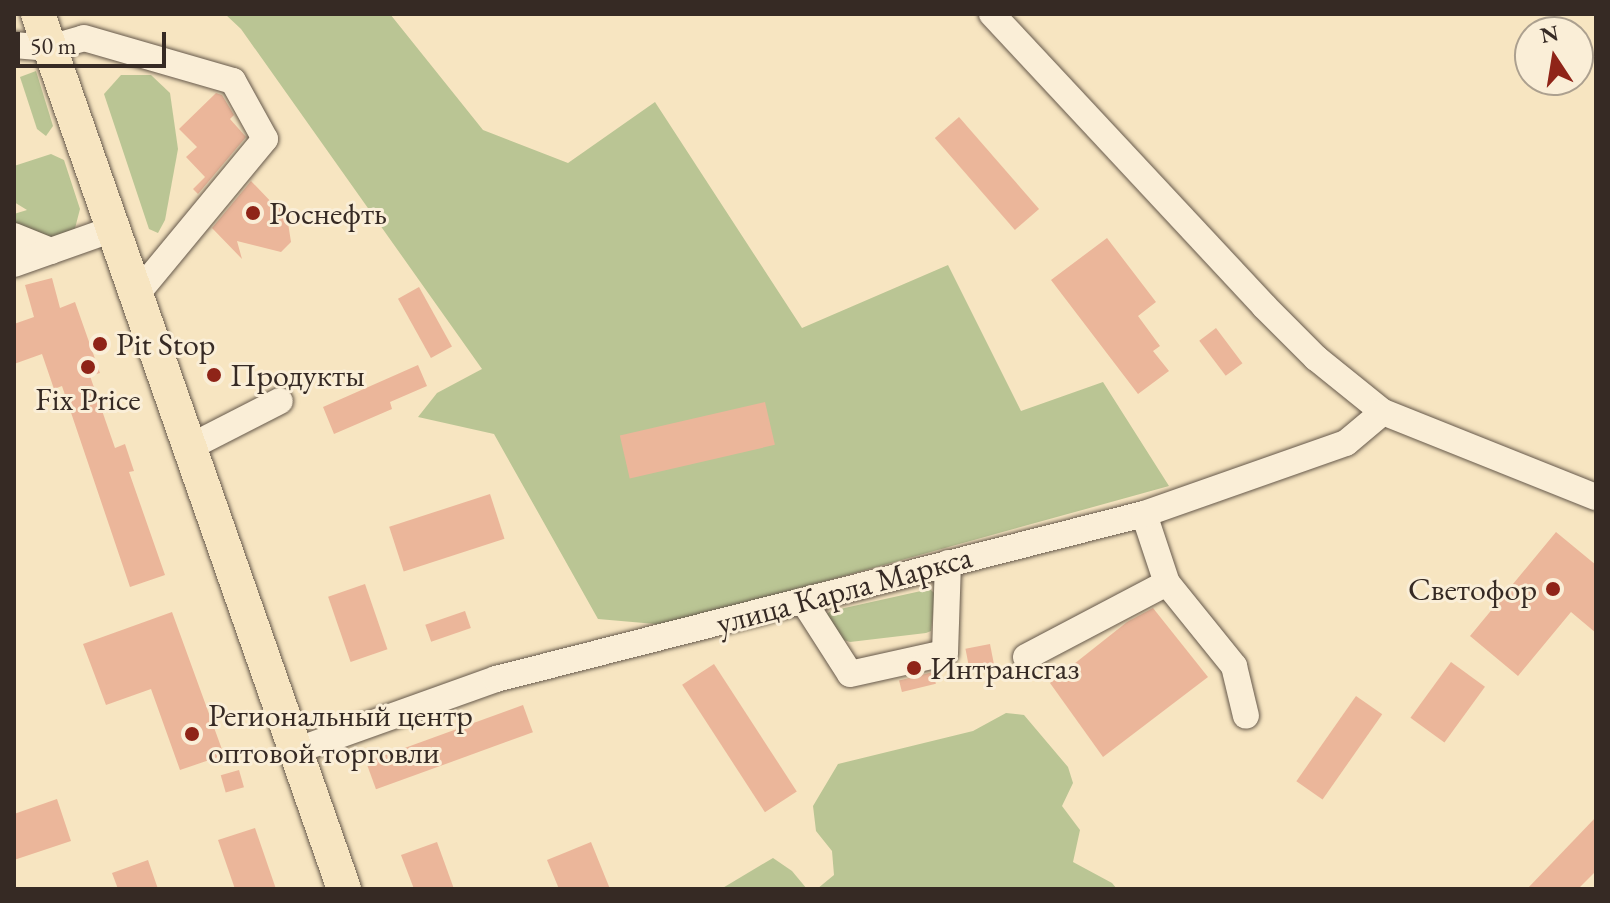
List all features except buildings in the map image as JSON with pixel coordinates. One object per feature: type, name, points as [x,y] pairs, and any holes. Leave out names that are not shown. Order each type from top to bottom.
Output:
[{"type":"main road","points":[[43,25],[344,889]]},
{"type":"street","points":[[992,14],[1264,306],[1316,358],[1383,412],[1596,497]]},
{"type":"street","points":[[14,45],[43,25],[233,81],[265,139],[135,296]]},
{"type":"street","points":[[14,264],[113,229]]},
{"type":"street","points":[[14,236],[51,251]]},
{"type":"street","points":[[188,448],[280,401]]},
{"type":"street","name":"улица Карла Маркса","points":[[295,751],[496,679],[1144,514],[1346,443],[1383,412]]},
{"type":"street","points":[[1144,514],[1167,583],[1234,666],[1246,716]]},
{"type":"street","points":[[804,602],[850,674],[945,653],[948,563]]},
{"type":"street","points":[[1026,657],[1167,583]]},
{"type":"green space","points":[[225,14],[390,14],[483,130],[568,163],[655,102],[802,328],[948,265],[1021,411],[1103,382],[1169,486],[667,625],[598,619],[494,434],[418,417],[437,393],[482,369],[241,29]]},
{"type":"green space","points":[[36,71],[53,126],[46,136],[37,129],[20,77]]},
{"type":"green space","points":[[121,75],[151,75],[170,93],[178,149],[165,220],[158,233],[149,229],[104,94]]},
{"type":"green space","points":[[51,154],[64,160],[80,209],[73,236],[51,247],[14,231],[14,214],[27,210],[14,202],[14,166]]},
{"type":"green space","points":[[930,589],[935,594],[931,631],[926,633],[850,642],[838,638],[824,616],[831,611]]},
{"type":"green space","points":[[1006,713],[1024,715],[1068,767],[1073,783],[1062,806],[1080,830],[1073,862],[1112,883],[1117,889],[817,889],[834,875],[832,851],[816,831],[813,806],[838,764],[973,731]]},
{"type":"green space","points":[[773,858],[792,871],[807,889],[721,889]]},
{"type":"place","name":"Роснефть","points":[[253,213]]},
{"type":"place","name":"Pit Stop","points":[[100,344]]},
{"type":"place","name":"Fix Price","points":[[88,367]]},
{"type":"place","name":"Продукты","points":[[214,375]]},
{"type":"place","name":"Светофор","points":[[1553,589]]},
{"type":"place","name":"Интрансгаз","points":[[914,668]]},
{"type":"place","name":"Региональный центр оптовой торговли","points":[[192,734]]}]
